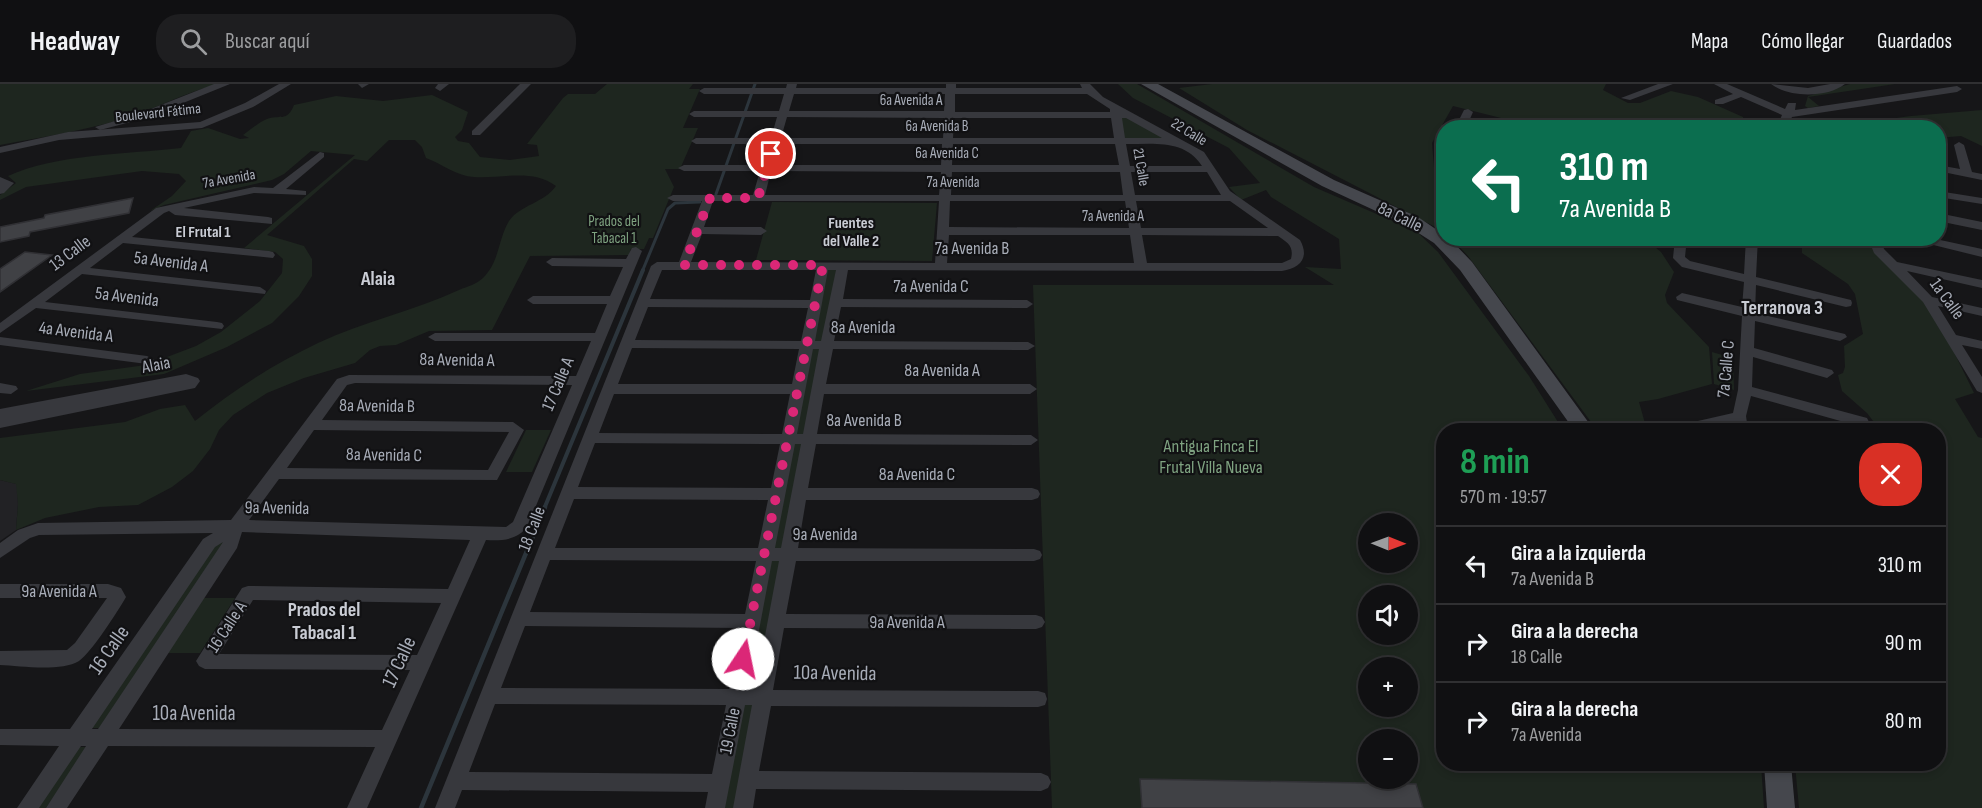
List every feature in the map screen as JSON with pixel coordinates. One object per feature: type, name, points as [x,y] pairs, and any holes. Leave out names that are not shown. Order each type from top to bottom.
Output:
[{"type":"main road","name":"8a Calle","points":[[1148,84],[1328,183],[1412,221],[1436,236]]},
{"type":"main road","name":"8a Calle","points":[[1447,246],[1466,266],[1579,423]]},
{"type":"main road","points":[[1778,771],[1781,808]]},
{"type":"street","name":"Boulevard Fátima","points":[[0,150],[118,123],[152,112],[203,90],[225,84]]},
{"type":"street","name":"Boulevard Fátima","points":[[59,137],[202,125],[249,105],[286,84]]},
{"type":"street","points":[[476,133],[526,84]]},
{"type":"street","points":[[1626,98],[1668,84]]},
{"type":"street","points":[[1719,84],[1788,114],[1957,89]]},
{"type":"street","points":[[1776,84],[1816,91],[1840,84]]},
{"type":"street","points":[[758,198],[791,87]]},
{"type":"street","points":[[704,91],[761,91],[791,87],[1087,88]]},
{"type":"street","points":[[941,265],[951,87]]},
{"type":"street","name":"22 Calle","points":[[1087,88],[1120,113],[1200,154],[1232,198],[1294,240],[1299,249],[1297,261],[1286,267]]},
{"type":"street","points":[[1785,120],[1799,88]]},
{"type":"street","points":[[1719,102],[1741,94]]},
{"type":"street","points":[[1464,120],[1468,112]]},
{"type":"street","name":"6a Avenida A","points":[[694,114],[1120,113]]},
{"type":"street","name":"21 Calle","points":[[1120,113],[1121,140],[1141,266]]},
{"type":"street","points":[[106,134],[98,132],[118,123]]},
{"type":"street","name":"6a Avenida B","points":[[696,141],[1177,141]]},
{"type":"street","points":[[1959,144],[1967,174]]},
{"type":"street","points":[[277,190],[320,155]]},
{"type":"street","name":"6a Avenida C","points":[[684,168],[1211,169]]},
{"type":"street","points":[[1946,170],[1982,177]]},
{"type":"street","points":[[0,180],[8,183],[0,191]]},
{"type":"street","name":"7a Avenida","points":[[163,209],[249,191],[277,190],[302,193]]},
{"type":"street","points":[[1946,195],[1982,201]]},
{"type":"street","name":"7a Avenida","points":[[673,198],[1232,198]]},
{"type":"street","points":[[684,265],[710,198]]},
{"type":"street","points":[[163,209],[268,221]]},
{"type":"street","name":"13 Calle","points":[[0,329],[153,214],[163,209]]},
{"type":"street","points":[[1946,219],[1982,226]]},
{"type":"street","points":[[697,231],[761,231]]},
{"type":"street","name":"7a Avenida A","points":[[943,231],[1282,232]]},
{"type":"street","points":[[120,239],[269,255]]},
{"type":"street","points":[[1946,245],[1982,253]]},
{"type":"street","points":[[1680,246],[1679,258],[1682,262],[1846,303]]},
{"type":"street","name":"7a Calle C","points":[[1740,423],[1745,390],[1751,246]]},
{"type":"street","name":"1a Calle","points":[[1877,246],[1928,300],[1981,383]]},
{"type":"street","name":"17 Calle A","points":[[514,531],[520,525],[633,257],[552,262]]},
{"type":"street","name":"19 Calle","points":[[714,808],[796,389],[823,265]]},
{"type":"street","name":"19 Calle","points":[[744,808],[818,389],[843,265]]},
{"type":"street","points":[[1894,265],[1982,284]]},
{"type":"street","name":"7a Avenida B","points":[[657,266],[1286,267]]},
{"type":"street","name":"18 Calle","points":[[445,808],[657,266]]},
{"type":"street","name":"5a Avenida A","points":[[78,270],[260,291]]},
{"type":"street","points":[[1682,297],[1840,337]]},
{"type":"street","points":[[533,300],[615,300]]},
{"type":"street","points":[[1928,300],[1982,312]]},
{"type":"street","points":[[641,303],[815,304]]},
{"type":"street","name":"7a Avenida C","points":[[836,303],[1027,304]]},
{"type":"street","name":"5a Avenida","points":[[33,304],[217,326]]},
{"type":"street","points":[[435,337],[599,338]]},
{"type":"street","points":[[1951,338],[1982,345]]},
{"type":"street","name":"4a Avenida A","points":[[0,341],[147,360]]},
{"type":"street","name":"8a Avenida","points":[[626,344],[1028,346]]},
{"type":"street","points":[[1747,351],[1827,373]]},
{"type":"street","name":"8a Avenida A","points":[[337,389],[344,381],[354,378],[580,381]]},
{"type":"street","name":"Alaia","points":[[0,414],[186,379],[193,381],[192,384],[176,389],[0,423]]},
{"type":"street","name":"16 Calle","points":[[27,808],[209,543],[235,527],[337,389]]},
{"type":"street","points":[[608,389],[796,389]]},
{"type":"street","name":"8a Avenida A","points":[[818,389],[1030,389]]},
{"type":"street","points":[[1745,390],[1862,422]]},
{"type":"street","name":"8a Avenida B","points":[[310,425],[516,428],[494,475]]},
{"type":"street","name":"8a Avenida B","points":[[588,438],[1031,440]]},
{"type":"street","name":"8a Avenida C","points":[[274,473],[494,475]]},
{"type":"street","points":[[567,493],[777,494]]},
{"type":"street","name":"8a Avenida C","points":[[801,494],[1032,494]]},
{"type":"street","name":"16 Calle","points":[[56,808],[231,544],[235,527]]},
{"type":"street","name":"9a Avenida","points":[[0,552],[24,534],[38,529],[235,527],[481,534],[504,534],[514,531]]},
{"type":"street","name":"17 Calle","points":[[357,808],[481,534]]},
{"type":"street","name":"9a Avenida","points":[[544,554],[1034,555]]},
{"type":"street","name":"9a Avenida A","points":[[0,591],[108,591],[117,595],[113,605],[81,648],[72,656],[60,659],[0,658]]},
{"type":"street","name":"16 Calle A","points":[[423,663],[205,661],[248,593],[454,596]]},
{"type":"street","points":[[518,619],[750,621]]},
{"type":"street","name":"9a Avenida A","points":[[777,621],[1036,622]]},
{"type":"street","name":"10a Avenida","points":[[488,696],[1038,699]]},
{"type":"street","name":"10a Avenida","points":[[0,737],[388,739]]},
{"type":"street","points":[[748,780],[1041,782]]},
{"type":"street","points":[[455,781],[719,783]]},
{"type":"shaded area","points":[[0,480],[17,484],[18,504],[16,530],[0,541]]},
{"type":"green space","points":[[0,84],[220,84],[107,123],[0,145]]},
{"type":"green space","points":[[607,84],[693,84],[689,89],[700,89],[683,128],[698,128],[680,169],[665,169],[674,187],[653,238],[649,238],[644,249],[631,249],[629,255],[530,256],[492,330],[429,331],[396,345],[380,346],[370,350],[355,363],[304,378],[267,393],[233,415],[219,430],[210,449],[193,471],[172,487],[138,505],[99,507],[45,518],[16,530],[18,504],[16,484],[0,480],[0,438],[125,422],[160,409],[185,405],[195,421],[254,378],[318,343],[478,282],[493,264],[509,221],[519,211],[551,192],[556,186],[537,177],[474,177],[462,174],[426,158],[422,147],[415,140],[389,140],[367,161],[354,159],[267,235],[304,246],[312,259],[312,276],[299,296],[272,323],[227,347],[164,374],[26,391],[80,374],[146,365],[196,346],[221,332],[260,301],[282,273],[283,259],[275,252],[244,248],[355,155],[311,151],[284,174],[272,180],[164,205],[150,211],[172,196],[186,181],[179,174],[142,171],[26,187],[0,200],[0,195],[16,183],[8,176],[48,163],[70,159],[181,148],[191,131],[208,128],[240,139],[249,138],[243,135],[264,120],[286,116],[294,105],[336,96],[383,101],[432,95],[468,112],[462,130],[455,137],[458,141],[469,143],[480,157],[510,160],[539,156],[537,145],[527,144],[563,98],[568,94],[595,94]]},
{"type":"green space","name":"Antigua Finca El Frutal Villa Nueva","points":[[1118,84],[1137,84],[1314,187],[1416,231],[1438,252],[1529,376],[1559,423],[1436,423],[1436,771],[1761,771],[1764,808],[1052,808],[1033,285],[1334,285],[1305,267],[1341,269],[1339,239],[1271,197],[1266,190],[1241,200],[1229,187],[1260,183],[1229,148],[1133,98]]},
{"type":"green space","points":[[1212,84],[1606,84],[1603,90],[1628,103],[1640,103],[1671,91],[1698,97],[1743,117],[1744,120],[1506,120],[1453,106],[1445,120],[1436,120],[1436,136],[1432,143],[1434,167],[1436,167],[1436,227],[1247,130],[1179,88]]},
{"type":"green space","points":[[1850,84],[1895,84],[1808,97],[1819,106],[1808,108],[1805,106],[1808,96]]},
{"type":"green space","points":[[1982,110],[1982,146],[1961,136],[1946,137],[1946,120],[1881,120]]},
{"type":"green space","points":[[1116,115],[1128,115],[1177,141],[1121,140]]},
{"type":"green space","points":[[772,202],[937,203],[932,261],[756,260]]},
{"type":"green space","points":[[1459,246],[1654,246],[1661,252],[1674,272],[1665,295],[1667,303],[1709,347],[1712,384],[1639,402],[1645,423],[1592,423]]},
{"type":"green space","points":[[1802,246],[1876,246],[1921,295],[1949,342],[1974,393],[1955,399],[1978,437],[1982,438],[1982,808],[1799,808],[1796,771],[1946,771],[1946,423],[1875,423],[1842,391],[1838,375],[1843,373],[1845,367],[1844,346],[1863,334],[1855,294],[1848,284],[1802,253]]},
{"type":"green space","points":[[823,265],[843,265],[743,808],[715,808]]},
{"type":"green space","points":[[1712,352],[1733,358],[1734,390],[1714,384]]},
{"type":"green space","points":[[526,430],[551,430],[532,472],[506,472]]},
{"type":"green space","points":[[218,539],[227,539],[99,728],[87,728]]},
{"type":"green space","points":[[204,598],[235,598],[200,653],[167,653]]},
{"type":"green space","points":[[75,747],[87,747],[46,808],[32,808]]},
{"type":"building","points":[[133,198],[129,213],[30,232],[29,236],[0,242],[0,227],[44,218],[45,215]]},
{"type":"building","points":[[25,252],[52,255],[0,292],[0,269]]},
{"type":"building","points":[[1140,779],[1358,783],[1358,789],[1417,789],[1423,808],[1142,808]]},
{"type":"waterway","points":[[716,194],[755,84]]},
{"type":"waterway","points":[[642,272],[668,209],[675,203],[700,202]]},
{"type":"waterway","points":[[544,509],[643,270]]},
{"type":"waterway","points":[[421,808],[545,507]]},
{"type":"district","name":"El Frutal 1","points":[[203,232]]},
{"type":"district","name":"Fuentes del Valle 2","points":[[851,232]]},
{"type":"district","name":"Alaia","points":[[378,279]]},
{"type":"district","name":"Terranova 3","points":[[1782,308]]},
{"type":"district","name":"Prados del Tabacal 1","points":[[324,622]]},
{"type":"route","points":[[743,659],[823,265],[684,265],[710,198],[758,198],[771,154]]}]
